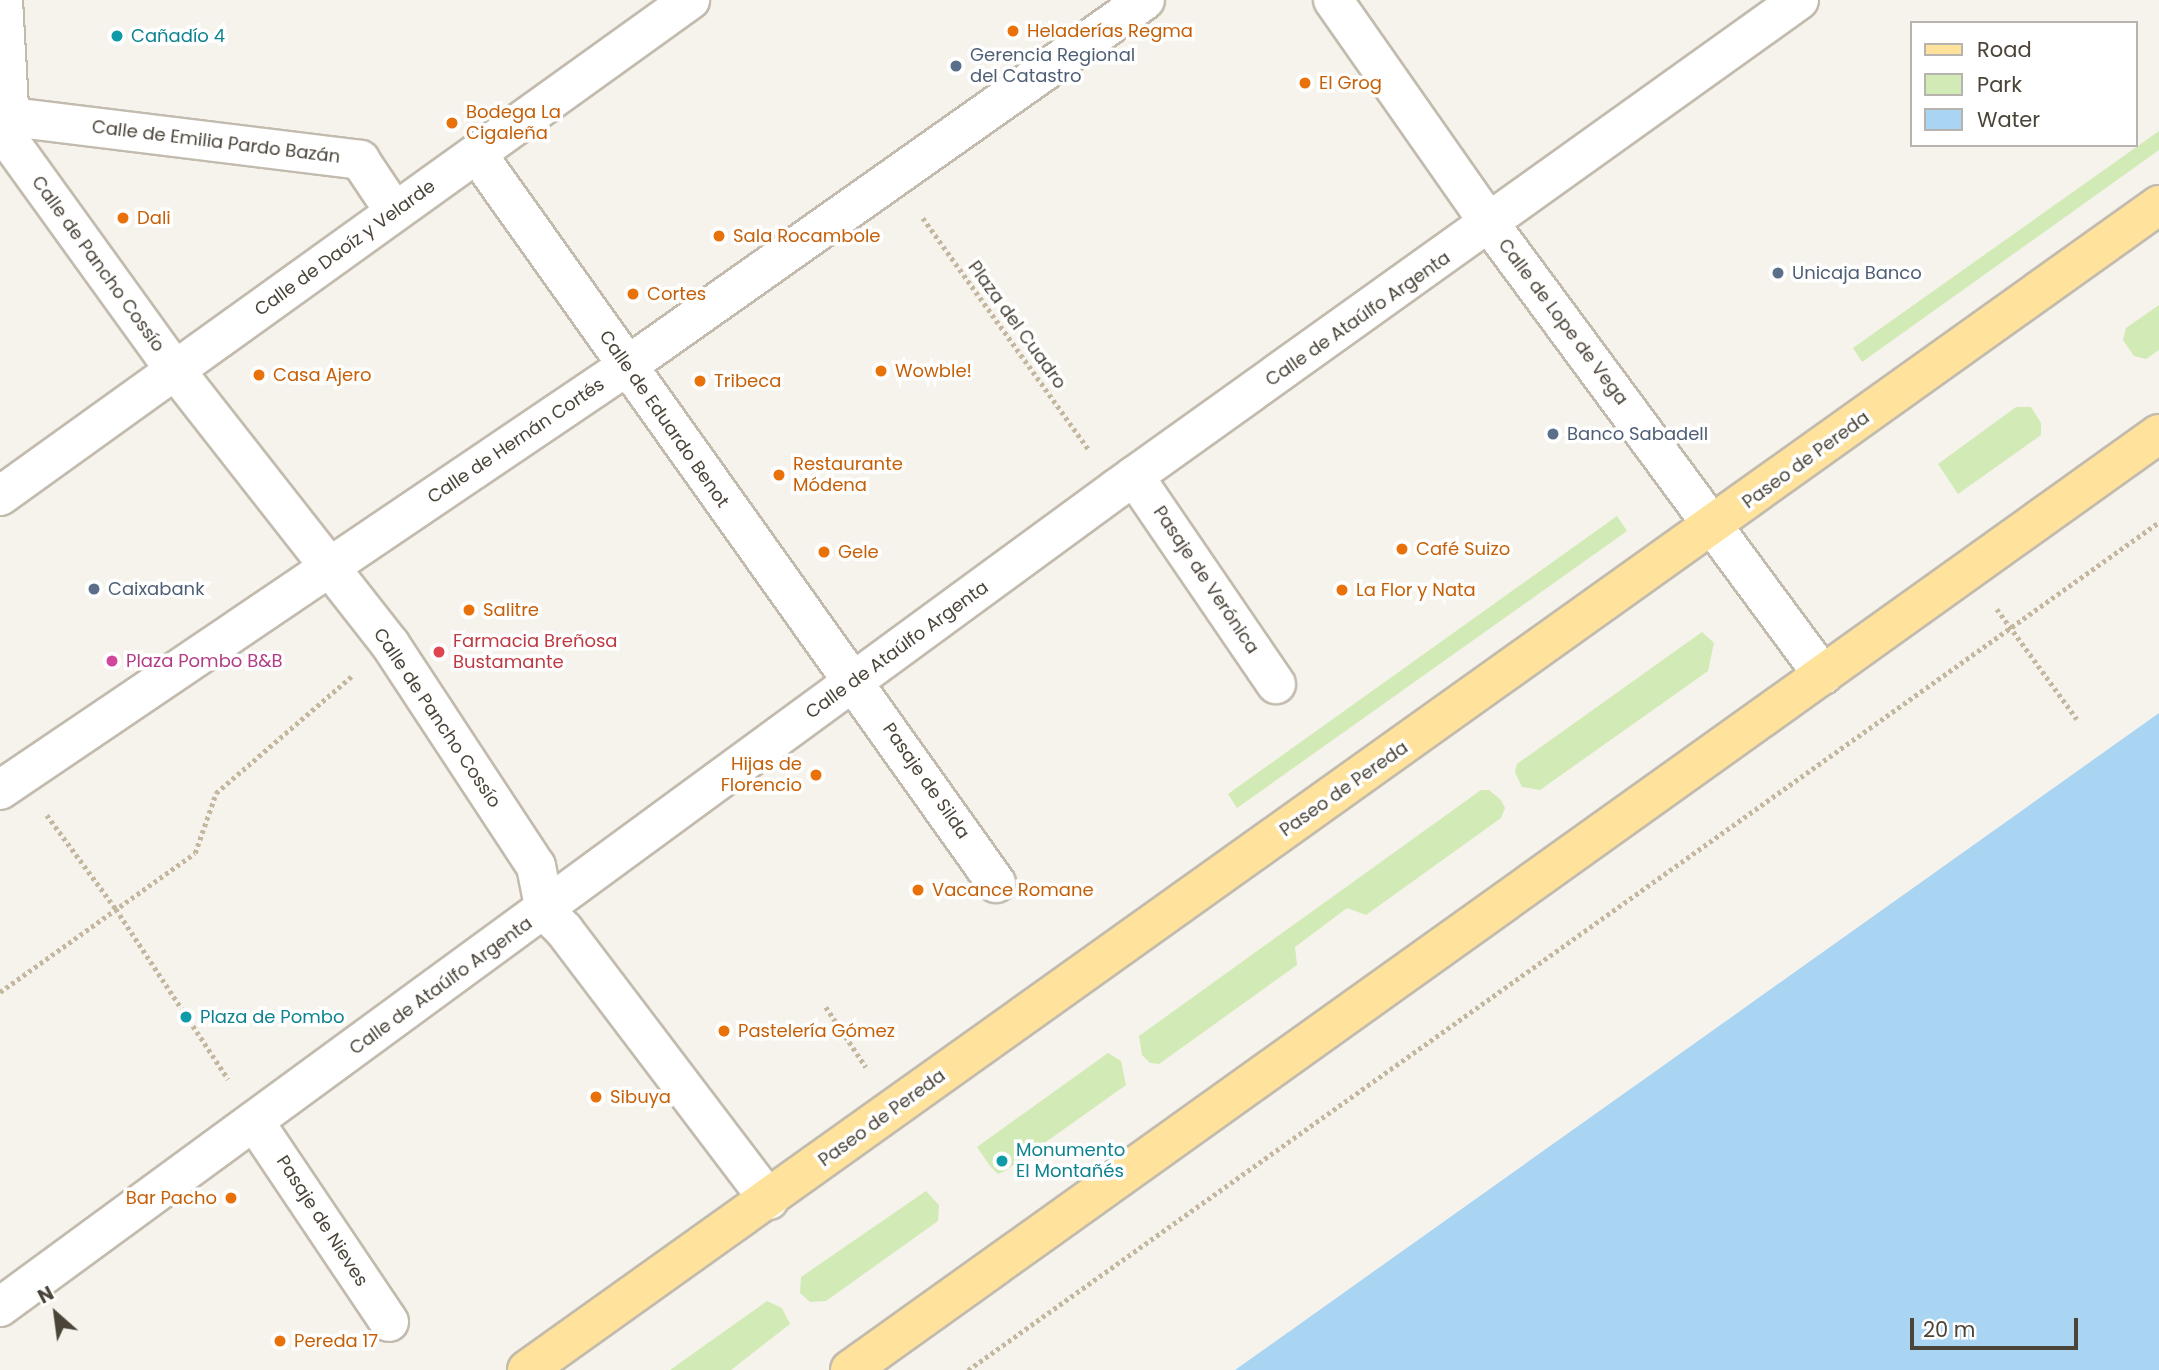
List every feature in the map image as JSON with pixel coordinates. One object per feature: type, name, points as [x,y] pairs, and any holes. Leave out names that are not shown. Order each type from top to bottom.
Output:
[{"type":"main road","name":"Paseo de Pereda","points":[[527,1370],[1714,526],[2159,205]]},
{"type":"main road","points":[[850,1370],[2159,434]]},
{"type":"street","points":[[3,0],[7,133]]},
{"type":"street","name":"Calle de Daoíz y Velarde","points":[[0,496],[690,0]]},
{"type":"street","name":"Calle de Hernán Cortés","points":[[6,772],[327,568],[627,366],[1145,0]]},
{"type":"street","name":"Calle de Lope de Vega","points":[[1333,0],[1489,223],[1823,675]]},
{"type":"street","name":"Calle de Ataúlfo Argenta","points":[[0,1307],[545,911],[1125,483],[1799,0]]},
{"type":"street","name":"Calle de Emilia Pardo Bazán","points":[[7,133],[360,160],[394,211]]},
{"type":"street","name":"Calle de Pancho Cossío","points":[[7,133],[175,370],[327,568],[390,644],[537,866],[545,911]]},
{"type":"street","name":"Calle de Eduardo Benot","points":[[477,154],[851,684]]},
{"type":"street","name":"Pasaje de Verónica","points":[[1125,483],[1276,684]]},
{"type":"street","name":"Pasaje de Silda","points":[[851,684],[873,705],[996,883]]},
{"type":"street","points":[[545,911],[564,930],[769,1200]]},
{"type":"street","name":"Pasaje de Nieves","points":[[254,1121],[388,1322]]},
{"type":"path","name":"Plaza del Cuadro","points":[[894,177],[1125,483]]},
{"type":"path","points":[[968,1370],[2159,522]]},
{"type":"path","points":[[1995,606],[2077,719]]},
{"type":"path","points":[[0,992],[195,853],[216,793],[390,644]]},
{"type":"path","points":[[6,772],[116,909],[224,1073]]},
{"type":"path","points":[[826,1007],[869,1071]]},
{"type":"green space","points":[[2159,131],[2159,150],[1862,362],[1853,348]]},
{"type":"green space","points":[[2159,305],[2159,350],[2146,359],[2134,356],[2123,340],[2126,328]]},
{"type":"green space","points":[[2016,407],[2031,407],[2041,423],[2041,435],[1958,494],[1938,464]]},
{"type":"green space","points":[[1617,516],[1627,531],[1237,808],[1228,794]]},
{"type":"green space","points":[[1702,632],[1714,643],[1708,671],[1540,790],[1522,787],[1515,772],[1517,764]]},
{"type":"green space","points":[[1481,790],[1489,790],[1501,800],[1505,808],[1501,818],[1366,915],[1347,908],[1295,947],[1297,965],[1159,1064],[1150,1063],[1142,1055],[1139,1036]]},
{"type":"green space","points":[[1108,1053],[1121,1061],[1126,1085],[998,1174],[977,1147]]},
{"type":"green space","points":[[926,1191],[939,1205],[938,1221],[826,1301],[810,1302],[800,1293],[801,1277]]},
{"type":"green space","points":[[767,1301],[782,1308],[790,1324],[731,1370],[670,1370]]},
{"type":"water","points":[[2159,713],[2159,1370],[1235,1370],[1667,1063]]},
{"type":"place","name":"Heladerías Regma","points":[[1013,31]]},
{"type":"place","name":"Cañadío 4","points":[[117,36]]},
{"type":"place","name":"Gerencia Regional del Catastro","points":[[956,66]]},
{"type":"place","name":"El Grog","points":[[1305,83]]},
{"type":"place","name":"Bodega La Cigaleña","points":[[452,123]]},
{"type":"place","name":"Dali","points":[[123,218]]},
{"type":"place","name":"Sala Rocambole","points":[[719,236]]},
{"type":"place","name":"Unicaja Banco","points":[[1778,273]]},
{"type":"place","name":"Cortes","points":[[633,294]]},
{"type":"place","name":"Wowble!","points":[[881,371]]},
{"type":"place","name":"Casa Ajero","points":[[259,375]]},
{"type":"place","name":"Tribeca","points":[[700,381]]},
{"type":"place","name":"Banco Sabadell","points":[[1553,434]]},
{"type":"place","name":"Restaurante Módena","points":[[779,475]]},
{"type":"place","name":"Café Suizo","points":[[1402,549]]},
{"type":"place","name":"Gele","points":[[824,552]]},
{"type":"place","name":"Caixabank","points":[[94,589]]},
{"type":"place","name":"La Flor y Nata","points":[[1342,590]]},
{"type":"place","name":"Salitre","points":[[469,610]]},
{"type":"place","name":"Farmacia Breñosa Bustamante","points":[[439,652]]},
{"type":"place","name":"Plaza Pombo B&B","points":[[112,661]]},
{"type":"place","name":"Hijas de Florencio","points":[[816,775]]},
{"type":"place","name":"Vacance Romane","points":[[918,890]]},
{"type":"place","name":"Plaza de Pombo","points":[[186,1017]]},
{"type":"place","name":"Pastelería Gómez","points":[[724,1031]]},
{"type":"place","name":"Sibuya","points":[[596,1097]]},
{"type":"place","name":"Monumento El Montañés","points":[[1002,1161]]},
{"type":"place","name":"Bar Pacho","points":[[231,1198]]},
{"type":"place","name":"Pereda 17","points":[[280,1341]]}]
